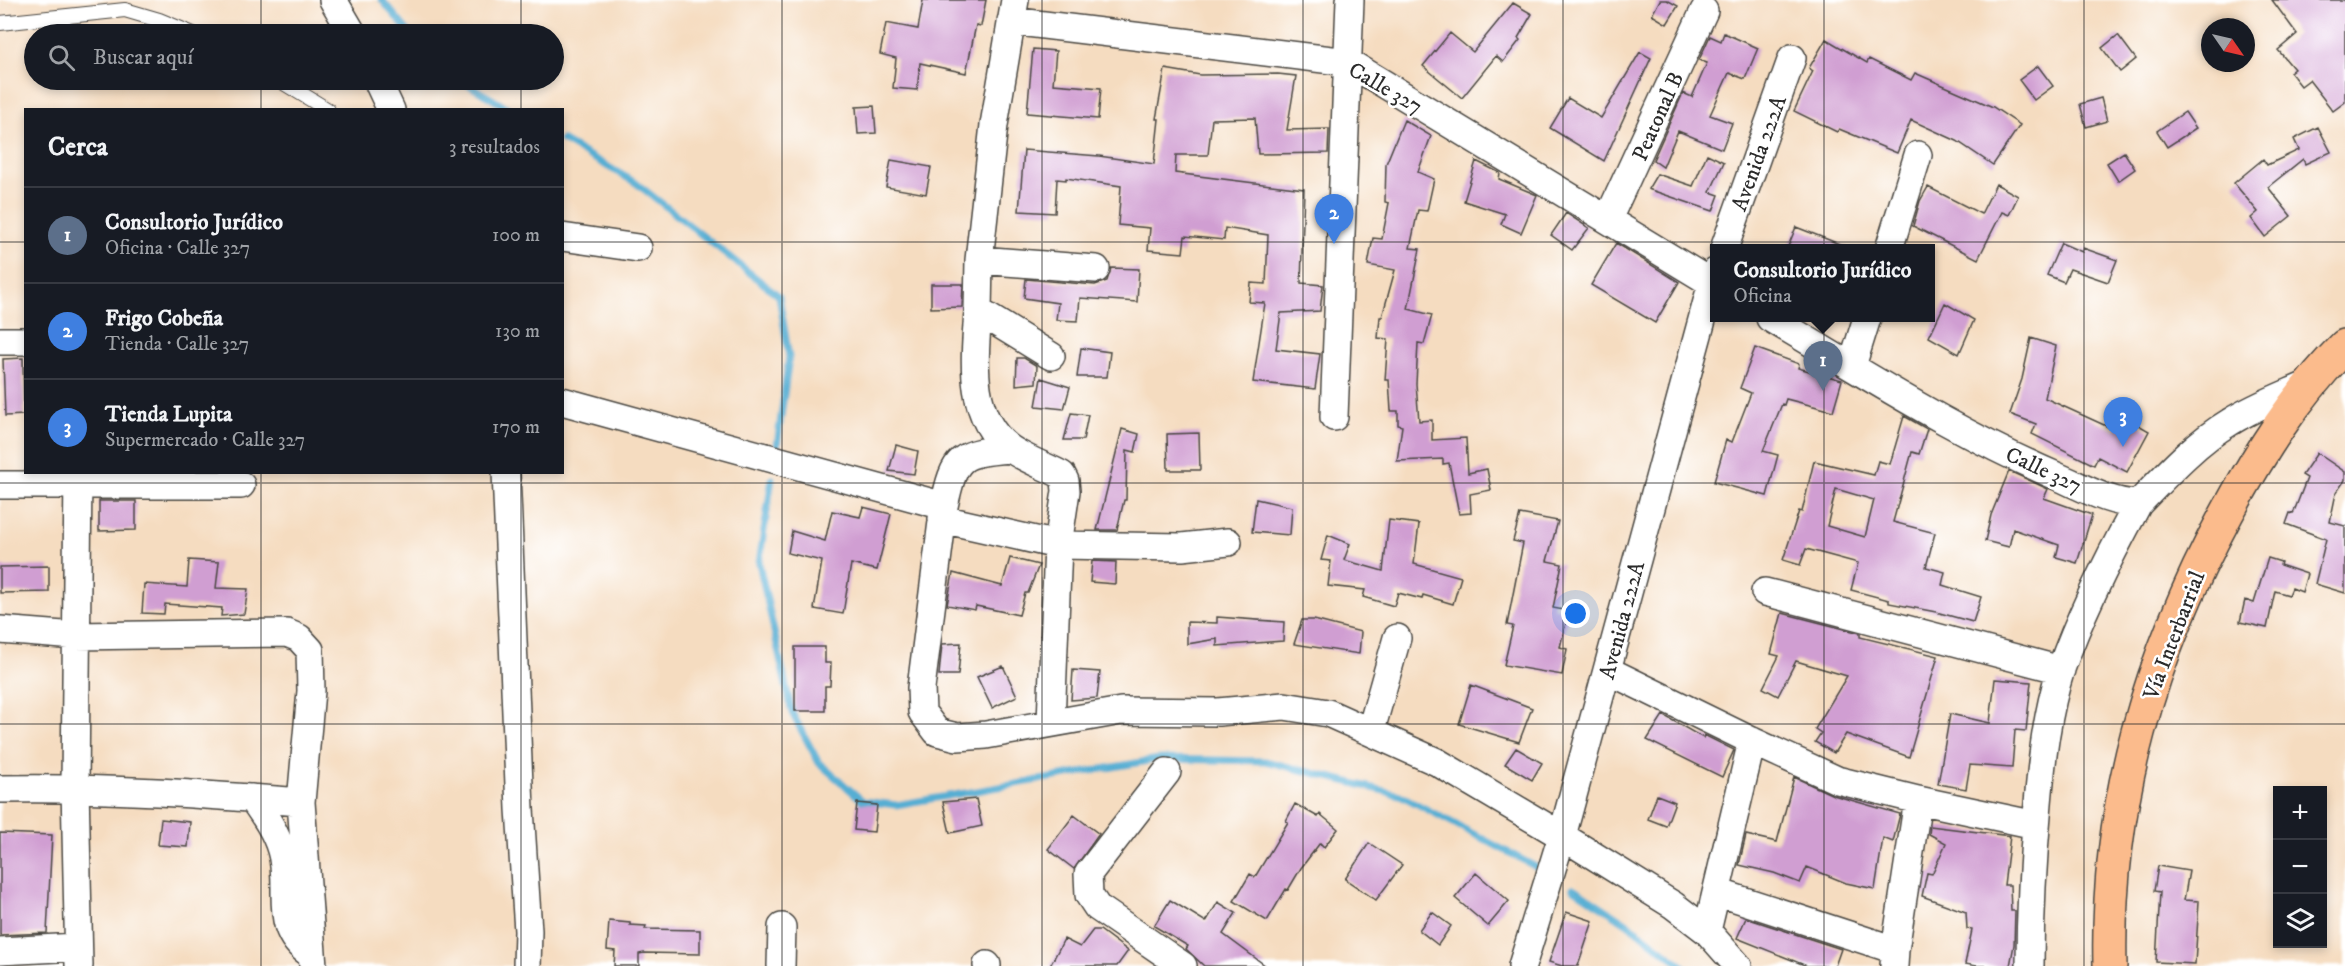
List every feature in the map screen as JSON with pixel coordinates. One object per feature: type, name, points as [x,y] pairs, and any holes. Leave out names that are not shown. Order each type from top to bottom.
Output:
[{"type":"main road","name":"Vía Interbarrial","points":[[2110,966],[2113,862],[2118,817],[2131,754],[2150,690],[2176,617],[2209,546],[2264,448],[2309,384],[2345,346]]},
{"type":"street","points":[[333,0],[347,24]]},
{"type":"street","points":[[1334,417],[1350,0]]},
{"type":"street","points":[[1013,11],[994,125],[979,260],[975,361],[977,392],[984,416],[1001,441],[1010,449],[1062,475],[1065,482],[1066,491],[1058,545],[1051,722]]},
{"type":"street","name":"Calle 327","points":[[1013,11],[1348,62],[1710,278]]},
{"type":"street","name":"Peatonal B","points":[[1608,219],[1704,11]]},
{"type":"street","name":"Avenida 222A","points":[[1726,244],[1792,58]]},
{"type":"street","points":[[382,90],[390,108]]},
{"type":"street","points":[[1891,244],[1918,155]]},
{"type":"street","points":[[564,237],[638,248]]},
{"type":"street","points":[[979,260],[1096,269]]},
{"type":"street","name":"Avenida 222A","points":[[1522,966],[1562,836],[1710,295]]},
{"type":"street","points":[[978,311],[1051,356]]},
{"type":"street","name":"Calle 327","points":[[1777,322],[1943,420],[2031,465],[2109,500],[2138,504]]},
{"type":"street","points":[[1852,366],[1866,322]]},
{"type":"street","points":[[0,341],[24,341]]},
{"type":"street","points":[[2030,966],[2036,825],[2047,726],[2061,670],[2107,561],[2138,504],[2180,462],[2229,422],[2309,384]]},
{"type":"street","points":[[564,402],[1058,545],[1182,547],[1228,542]]},
{"type":"street","points":[[1010,449],[981,451],[963,457],[951,474],[943,513],[921,688],[922,712],[937,732],[957,737],[986,735],[1121,711],[1218,712],[1284,706],[1328,713],[1371,730],[1437,762],[1562,836],[1673,905],[1707,931],[1738,966]]},
{"type":"street","points":[[506,474],[520,809],[528,932],[527,966]]},
{"type":"street","points":[[0,485],[78,479],[241,485]]},
{"type":"street","points":[[0,951],[79,957],[75,787],[78,479]]},
{"type":"street","points":[[1765,592],[2061,670]]},
{"type":"street","points":[[0,630],[76,636],[286,633],[299,638],[310,650],[311,691],[301,802],[313,961]]},
{"type":"street","points":[[1371,730],[1397,638]]},
{"type":"street","points":[[1607,670],[1837,780],[2036,825]]},
{"type":"street","points":[[1707,931],[1752,741]]},
{"type":"street","points":[[1167,772],[1088,874],[1089,895],[1097,907],[1183,966]]},
{"type":"street","points":[[0,789],[75,787],[301,802]]},
{"type":"street","points":[[252,798],[272,826],[282,851],[287,925],[299,947],[313,961]]},
{"type":"street","points":[[1717,892],[1895,958],[1918,800]]},
{"type":"street","points":[[781,966],[782,927]]},
{"type":"lane","points":[[0,23],[125,10],[169,24]]},
{"type":"lane","points":[[295,90],[325,108]]},
{"type":"building","points":[[923,0],[986,0],[981,26],[976,25],[966,73],[920,63],[917,90],[893,88],[896,58],[880,54],[886,23],[918,29]]},
{"type":"building","points":[[1660,0],[1667,0],[1678,6],[1667,24],[1652,15]]},
{"type":"building","points":[[2272,0],[2345,0],[2345,102],[2333,111],[2309,80],[2301,86],[2290,72],[2294,69],[2278,50],[2297,34]]},
{"type":"building","points":[[1513,3],[1532,14],[1518,38],[1520,40],[1503,62],[1496,56],[1462,98],[1423,66],[1450,33],[1473,52]]},
{"type":"building","points":[[1724,33],[1758,48],[1745,79],[1729,73],[1710,115],[1732,123],[1722,149],[1678,131],[1663,167],[1653,160],[1683,93],[1692,97],[1707,63],[1699,60],[1710,36],[1721,41]]},
{"type":"building","points":[[2118,35],[2136,59],[2120,72],[2102,48]]},
{"type":"building","points":[[1826,39],[1867,63],[1869,59],[1911,80],[1915,73],[1993,107],[2020,125],[1993,165],[1957,141],[1911,120],[1897,153],[1839,129],[1837,132],[1794,111],[1813,71],[1809,68]]},
{"type":"building","points":[[1033,49],[1056,51],[1053,84],[1101,88],[1098,119],[1027,113]]},
{"type":"building","points":[[1640,52],[1651,58],[1604,161],[1550,128],[1568,98],[1601,118]]},
{"type":"building","points":[[2038,66],[2053,86],[2034,100],[2019,80]]},
{"type":"building","points":[[1165,69],[1200,75],[1278,74],[1296,76],[1287,130],[1329,129],[1328,153],[1258,154],[1255,118],[1212,119],[1208,155],[1176,155],[1175,173],[1304,189],[1301,283],[1323,285],[1320,311],[1281,313],[1276,349],[1320,354],[1315,389],[1253,382],[1265,303],[1249,302],[1251,283],[1266,284],[1268,235],[1225,228],[1224,240],[1185,236],[1183,253],[1148,250],[1150,228],[1118,225],[1121,186],[1066,178],[1066,180],[1057,179],[1055,213],[1019,211],[1024,150],[1099,156],[1154,164],[1159,119],[1156,119]]},
{"type":"building","points":[[2101,98],[2107,121],[2086,127],[2080,104]]},
{"type":"building","points":[[874,106],[876,133],[858,134],[856,107]]},
{"type":"building","points":[[2185,112],[2196,128],[2167,147],[2157,131]]},
{"type":"building","points":[[1404,120],[1431,136],[1418,172],[1434,179],[1427,211],[1418,210],[1410,248],[1420,249],[1408,309],[1432,315],[1424,344],[1418,343],[1416,384],[1419,421],[1432,420],[1432,440],[1466,438],[1468,473],[1487,469],[1491,490],[1470,494],[1471,513],[1459,514],[1449,463],[1443,464],[1443,459],[1397,461],[1402,426],[1398,425],[1398,411],[1391,411],[1389,380],[1385,380],[1388,339],[1378,338],[1380,317],[1382,317],[1395,270],[1368,265],[1373,238],[1382,239],[1389,203],[1385,202],[1386,164]]},
{"type":"building","points":[[2318,127],[2331,152],[2305,164],[2303,159],[2268,187],[2291,216],[2265,237],[2251,218],[2258,212],[2234,183],[2263,159],[2267,165],[2299,150],[2294,139]]},
{"type":"building","points":[[2124,152],[2135,169],[2118,181],[2107,163]]},
{"type":"building","points":[[1707,154],[1724,162],[1710,192],[1719,195],[1713,211],[1648,189],[1657,174],[1693,186]]},
{"type":"building","points":[[891,160],[931,167],[926,194],[886,187]]},
{"type":"building","points":[[1476,161],[1500,173],[1499,179],[1537,195],[1521,233],[1501,224],[1505,214],[1464,201]]},
{"type":"building","points":[[1996,184],[2018,196],[2009,215],[2002,212],[1978,259],[1913,226],[1920,201],[1928,187],[1981,214]]},
{"type":"building","points":[[1566,213],[1589,228],[1572,250],[1551,235]]},
{"type":"building","points":[[1796,227],[1839,244],[1789,244]]},
{"type":"building","points":[[1616,243],[1679,282],[1655,323],[1591,285]]},
{"type":"building","points":[[2061,243],[2082,252],[2083,248],[2117,260],[2108,282],[2070,269],[2064,282],[2047,275]]},
{"type":"building","points":[[1111,268],[1139,269],[1137,302],[1080,298],[1078,321],[1056,320],[1058,303],[1024,298],[1026,279],[1095,285],[1107,281]]},
{"type":"building","points":[[931,284],[963,284],[962,307],[931,308]]},
{"type":"building","points":[[1945,303],[1974,320],[1959,354],[1929,337]]},
{"type":"building","points":[[2031,338],[2056,346],[2045,398],[2115,430],[2123,416],[2149,431],[2127,472],[2098,457],[2094,465],[2032,434],[2036,424],[2010,414],[2022,379]]},
{"type":"building","points":[[1081,348],[1110,352],[1107,377],[1077,377]]},
{"type":"building","points":[[1755,348],[1799,364],[1798,368],[1842,380],[1833,411],[1786,399],[1784,405],[1782,404],[1763,451],[1778,455],[1767,496],[1714,482],[1726,440],[1732,442],[1751,393],[1740,388]]},
{"type":"building","points":[[23,358],[24,415],[5,416],[3,359]]},
{"type":"building","points":[[1017,358],[1024,358],[1037,366],[1036,383],[1016,385]]},
{"type":"building","points":[[1041,378],[1070,387],[1064,409],[1036,406]]},
{"type":"building","points":[[1071,413],[1088,415],[1083,440],[1064,440]]},
{"type":"building","points":[[1904,416],[1927,429],[1919,454],[1912,452],[1893,522],[1935,533],[1926,567],[1945,572],[1942,585],[1981,597],[1973,622],[1889,603],[1889,600],[1851,590],[1858,563],[1806,549],[1800,565],[1783,560],[1799,511],[1802,512],[1814,461],[1874,475],[1878,461],[1890,464]],"holes":[[[1836,489],[1874,500],[1865,537],[1827,526]]]},
{"type":"building","points":[[1122,429],[1139,434],[1135,452],[1127,450],[1126,500],[1124,500],[1117,530],[1097,530]]},
{"type":"building","points":[[1199,433],[1200,470],[1168,470],[1167,434]]},
{"type":"building","points":[[896,445],[918,451],[914,474],[889,471]]},
{"type":"building","points":[[2317,453],[2345,472],[2345,480],[2336,493],[2330,522],[2345,526],[2345,593],[2315,584],[2326,539],[2286,524],[2290,513],[2293,514],[2307,478],[2302,475]]},
{"type":"building","points":[[2009,471],[2048,489],[2044,498],[2092,515],[2077,563],[2056,557],[2059,545],[2013,529],[2009,547],[1985,541],[1991,515]]},
{"type":"building","points":[[1256,499],[1292,507],[1290,535],[1252,532]]},
{"type":"building","points":[[99,501],[136,501],[136,530],[99,531]]},
{"type":"building","points":[[863,507],[891,514],[877,570],[851,564],[843,614],[814,609],[822,561],[788,553],[792,531],[825,541],[832,511],[860,517]]},
{"type":"building","points":[[1520,514],[1558,521],[1547,561],[1562,564],[1553,608],[1569,611],[1560,647],[1567,649],[1562,675],[1504,665],[1513,626],[1507,625],[1523,543],[1513,541]]},
{"type":"building","points":[[1389,520],[1419,524],[1414,564],[1461,577],[1453,604],[1423,595],[1422,599],[1398,593],[1394,606],[1363,597],[1365,590],[1328,586],[1331,561],[1321,560],[1328,535],[1350,544],[1344,560],[1383,571]]},
{"type":"building","points":[[1010,558],[1039,565],[1028,593],[1025,593],[1019,615],[976,606],[975,610],[947,605],[953,573],[1002,586]]},
{"type":"building","points":[[2268,558],[2281,562],[2280,565],[2307,574],[2302,592],[2292,588],[2289,595],[2275,591],[2267,628],[2240,622],[2245,600],[2254,603]]},
{"type":"building","points":[[189,560],[219,562],[216,588],[248,589],[244,614],[221,616],[222,608],[165,604],[164,614],[142,613],[144,584],[187,587]]},
{"type":"building","points":[[1092,561],[1116,562],[1115,584],[1090,582]]},
{"type":"building","points":[[49,566],[49,592],[0,593],[0,567]]},
{"type":"building","points":[[1782,613],[1860,633],[1860,637],[1938,656],[1909,757],[1846,734],[1834,753],[1815,742],[1821,733],[1815,729],[1847,676],[1796,661],[1778,696],[1763,688],[1779,656],[1771,654]]},
{"type":"building","points":[[1217,617],[1284,622],[1283,641],[1217,646],[1217,639],[1187,644],[1187,622],[1217,623]]},
{"type":"building","points":[[1302,620],[1314,620],[1361,632],[1359,654],[1294,644]]},
{"type":"building","points":[[961,643],[958,675],[939,675],[942,644]]},
{"type":"building","points":[[795,647],[825,647],[825,663],[831,663],[830,686],[825,686],[825,711],[795,711]]},
{"type":"building","points":[[1003,666],[1017,696],[992,708],[977,677]]},
{"type":"building","points":[[1073,670],[1100,672],[1097,698],[1071,700]]},
{"type":"building","points":[[1995,679],[2031,682],[2026,731],[2015,730],[2012,768],[1970,765],[1966,789],[1938,784],[1950,714],[1990,723]]},
{"type":"building","points":[[1471,685],[1532,708],[1519,742],[1459,724]]},
{"type":"building","points":[[1663,715],[1703,738],[1704,735],[1734,750],[1722,777],[1647,740]]},
{"type":"building","points":[[1516,748],[1542,763],[1532,780],[1505,764]]},
{"type":"building","points":[[1794,777],[1833,795],[1900,814],[1893,842],[1883,838],[1875,889],[1846,883],[1807,867],[1800,883],[1774,873],[1739,865],[1746,835],[1777,842]]},
{"type":"building","points":[[1657,795],[1675,802],[1666,826],[1648,819]]},
{"type":"building","points":[[976,799],[982,826],[950,833],[943,802]]},
{"type":"building","points":[[857,803],[877,805],[874,832],[854,830]]},
{"type":"building","points":[[1295,804],[1318,817],[1320,814],[1338,829],[1324,847],[1320,843],[1288,890],[1286,889],[1267,921],[1234,901],[1250,874],[1255,877],[1288,822],[1286,821]]},
{"type":"building","points":[[1074,815],[1099,834],[1074,869],[1048,849]]},
{"type":"building","points":[[161,819],[190,822],[188,847],[158,845]]},
{"type":"building","points":[[1930,826],[2010,836],[2004,885],[2010,885],[2011,911],[2015,911],[2014,945],[2010,966],[1965,964],[1972,930],[1967,929],[1966,912],[1922,896],[1927,873],[1932,874],[1946,843],[1929,834]]},
{"type":"building","points":[[0,833],[52,835],[47,933],[0,935]]},
{"type":"building","points":[[1369,843],[1402,865],[1376,900],[1345,879]]},
{"type":"building","points":[[2158,866],[2189,871],[2184,900],[2199,901],[2195,964],[2156,962],[2160,892],[2154,891]]},
{"type":"building","points":[[1476,873],[1509,901],[1488,926],[1455,898]]},
{"type":"building","points":[[1170,900],[1206,922],[1218,902],[1236,913],[1223,934],[1266,966],[1204,966],[1186,949],[1188,946],[1154,926]]},
{"type":"building","points":[[1432,912],[1451,926],[1438,945],[1419,930]]},
{"type":"building","points":[[1566,912],[1593,921],[1578,966],[1562,966],[1549,962]]},
{"type":"building","points":[[1746,918],[1841,949],[1835,966],[1807,966],[1737,938]]},
{"type":"building","points":[[609,921],[646,926],[645,929],[700,930],[700,954],[644,953],[639,954],[639,966],[614,966],[615,951],[607,950]]},
{"type":"building","points":[[1093,930],[1100,930],[1128,951],[1117,966],[1050,966],[1064,939],[1080,947]]},
{"type":"waterway","points":[[382,0],[402,24]]},
{"type":"waterway","points":[[477,90],[508,108]]},
{"type":"waterway","points":[[564,141],[636,183],[779,296],[789,357],[776,453]]},
{"type":"waterway","points":[[772,479],[759,563],[792,713],[819,763],[863,801],[896,805],[1159,759],[1265,761],[1400,795],[1536,867]]},
{"type":"waterway","points":[[1573,888],[1631,926],[1683,966]]},
{"type":"place","name":"Frigo Cobeña","points":[[1334,244]]},
{"type":"place","name":"Consultorio Jurídico","points":[[1823,391]]},
{"type":"place","name":"Tienda Lupita","points":[[2123,447]]}]
